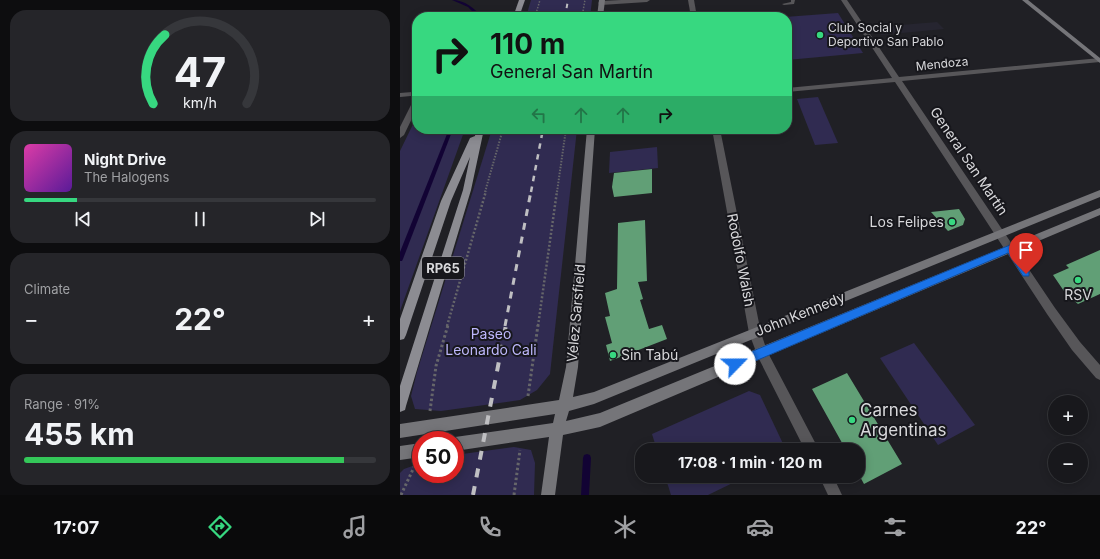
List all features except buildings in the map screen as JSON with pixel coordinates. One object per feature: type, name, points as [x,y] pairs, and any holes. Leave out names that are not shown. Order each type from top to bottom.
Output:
[{"type":"main road","points":[[518,12],[522,0]]},
{"type":"main road","points":[[1025,0],[1100,60]]},
{"type":"main road","points":[[600,12],[601,2]]},
{"type":"main road","name":"RP65","points":[[400,335],[446,201],[477,134]]},
{"type":"main road","name":"RP65","points":[[400,406],[467,190],[478,134]]},
{"type":"main road","name":"Vélez Sarsfield","points":[[548,495],[557,429],[564,406],[572,367],[591,134]]},
{"type":"main road","name":"John Kennedy","points":[[400,431],[564,406],[594,398],[1100,193]]},
{"type":"main road","name":"John Kennedy","points":[[464,443],[557,429],[600,420],[1100,211]]},
{"type":"main road","points":[[400,453],[412,451]]},
{"type":"street","points":[[601,2],[647,0]]},
{"type":"street","points":[[690,0],[693,12]]},
{"type":"street","name":"General San Martín","points":[[844,0],[1063,328],[1100,374]]},
{"type":"street","name":"Mendoza","points":[[792,90],[1100,60]]},
{"type":"street","points":[[400,95],[412,97]]},
{"type":"street","points":[[400,134],[412,109]]},
{"type":"street","name":"Rodolfo Walsh","points":[[717,134],[755,333],[762,352],[808,443]]},
{"type":"street","points":[[829,483],[835,495]]},
{"type":"lane","points":[[784,4],[794,3],[793,0]]},
{"type":"path","points":[[536,12],[540,0]]},
{"type":"path","points":[[583,12],[585,0]]},
{"type":"path","points":[[426,427],[430,414],[436,366],[502,134]]},
{"type":"path","points":[[526,412],[565,134]]},
{"type":"path","points":[[514,495],[523,434]]},
{"type":"path","points":[[401,495],[412,469]]},
{"type":"shaded area","points":[[937,22],[944,29],[881,35],[876,27]]},
{"type":"green space","points":[[531,0],[592,0],[591,12],[527,12]]},
{"type":"green space","name":"Club Social y Deportivo San Pablo","points":[[838,13],[863,53],[792,60],[792,16]]},
{"type":"green space","points":[[818,97],[838,143],[815,145],[797,99]]},
{"type":"green space","points":[[412,126],[412,134],[463,134],[400,311],[400,151]]},
{"type":"green space","name":"Paseo Leonardo Cali","points":[[490,134],[576,134],[550,374],[537,390],[520,400],[441,411],[415,409],[411,396],[417,372]]},
{"type":"green space","points":[[657,147],[658,168],[609,173],[610,152]]},
{"type":"green space","points":[[914,343],[975,425],[938,445],[880,358]]},
{"type":"green space","points":[[749,391],[760,395],[783,443],[655,443],[652,434]]},
{"type":"green space","points":[[514,447],[531,450],[535,463],[534,495],[400,495],[400,473],[404,469],[412,466],[412,483],[464,483],[464,454]]},
{"type":"green space","points":[[667,483],[733,483],[708,495],[671,495]]},
{"type":"waterway","points":[[454,0],[469,6],[475,12]]},
{"type":"waterway","points":[[400,259],[449,134]]},
{"type":"waterway","points":[[585,495],[587,458]]},
{"type":"railway","points":[[566,12],[568,0]]},
{"type":"railway","points":[[531,192],[542,134]]},
{"type":"railway","points":[[505,326],[531,191]]},
{"type":"railway","points":[[473,495],[506,325]]},
{"type":"place","name":"Club Social y Deportivo San Pablo","points":[[820,35]]},
{"type":"place","name":"Los Felipes","points":[[952,222]]},
{"type":"place","name":"RSV","points":[[1078,280]]},
{"type":"place","name":"Sin Tabú","points":[[613,355]]},
{"type":"place","name":"Carnes Argentinas","points":[[852,420]]},
{"type":"route","points":[[735,364],[1010,249],[1026,274]]}]
